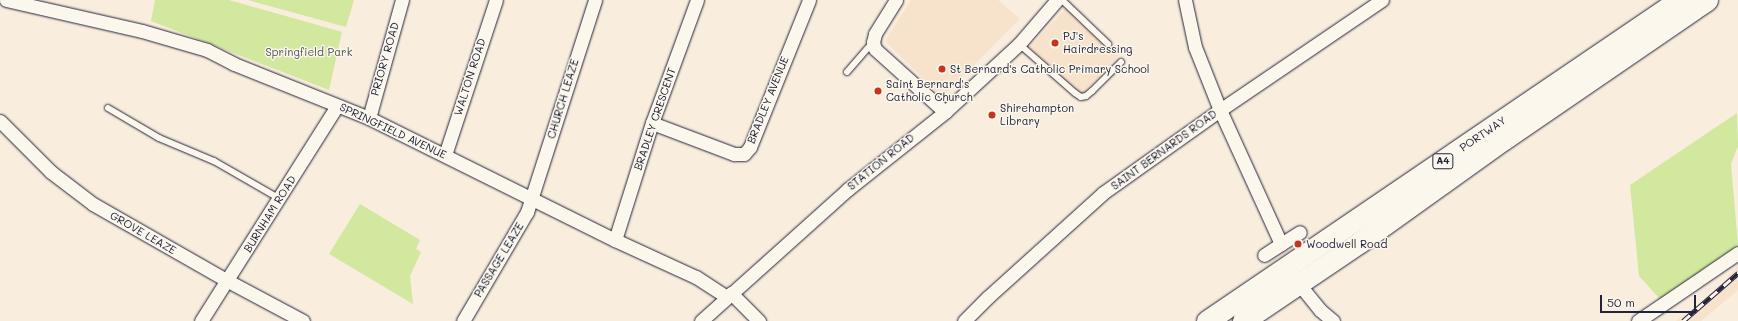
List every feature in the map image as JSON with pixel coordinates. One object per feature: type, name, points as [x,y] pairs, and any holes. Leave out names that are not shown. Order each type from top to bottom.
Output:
[{"type":"highway","name":"PORTWAY","points":[[1207,321],[1679,0]]},
{"type":"highway","name":"PORTWAY","points":[[1243,321],[1299,284],[1504,139],[1707,0]]},
{"type":"street","name":"SPRINGFIELD AVENUE","points":[[6,0],[43,4],[207,50],[234,64],[369,118],[615,240],[696,277],[729,295],[759,321]]},
{"type":"street","name":"PRIORY ROAD","points":[[369,118],[402,0]]},
{"type":"street","name":"WALTON ROAD","points":[[445,155],[496,0]]},
{"type":"street","name":"CHURCH LEAZE","points":[[532,198],[595,0]]},
{"type":"street","name":"BRADLEY CRESCENT","points":[[615,240],[652,123],[697,0]]},
{"type":"street","name":"BRADLEY AVENUE","points":[[652,123],[734,154],[744,154],[750,147],[809,0]]},
{"type":"street","points":[[896,0],[875,34],[873,42],[875,48],[945,112]]},
{"type":"street","name":"STATION ROAD","points":[[701,321],[848,188],[945,112],[1019,44],[1057,0]]},
{"type":"street","points":[[1185,0],[1195,47],[1220,110],[1281,244]]},
{"type":"street","name":"SAINT BERNARDS ROAD","points":[[964,321],[988,297],[1103,193],[1220,110],[1382,0]]},
{"type":"street","name":"BURNHAM ROAD","points":[[201,321],[280,199],[337,106]]},
{"type":"street","name":"GROVE LEAZE","points":[[0,121],[51,172],[93,204],[228,281],[303,321]]},
{"type":"street","name":"PASSAGE LEAZE","points":[[462,321],[527,212],[532,198]]},
{"type":"street","points":[[1264,255],[1300,232]]},
{"type":"street","points":[[1638,321],[1738,253]]},
{"type":"street","points":[[1299,284],[1320,310],[1333,321]]},
{"type":"lane","points":[[1062,0],[1108,44]]},
{"type":"lane","points":[[847,72],[873,42]]},
{"type":"lane","points":[[1019,44],[1081,97],[1092,92],[1122,62]]},
{"type":"lane","points":[[108,108],[159,138],[214,161],[280,199]]},
{"type":"shaded area","name":"St Bernard's Catholic Primary School","points":[[911,0],[998,0],[1020,19],[942,97],[885,41]]},
{"type":"shaded area","points":[[1067,7],[1119,55],[1080,97],[1028,49]]},
{"type":"shaded area","points":[[1738,266],[1738,290],[1701,321],[1676,321],[1710,296]]},
{"type":"green space","name":"Springfield Park","points":[[155,0],[229,0],[342,32],[329,90],[151,21]]},
{"type":"green space","points":[[248,0],[354,0],[346,27]]},
{"type":"green space","points":[[1737,113],[1738,146],[1731,164],[1738,245],[1661,300],[1639,276],[1630,185]]},
{"type":"green space","points":[[360,204],[420,240],[416,249],[421,252],[410,276],[413,304],[329,254]]},
{"type":"railway","points":[[1683,321],[1738,273]]},
{"type":"place","name":"PJ's Hairdressing","points":[[1055,43]]},
{"type":"place","name":"St Bernard's Catholic Primary School","points":[[942,69]]},
{"type":"place","name":"Saint Bernard's Catholic Church","points":[[878,91]]},
{"type":"place","name":"Shirehampton Library","points":[[992,115]]},
{"type":"place","name":"Woodwell Road","points":[[1298,244]]}]
